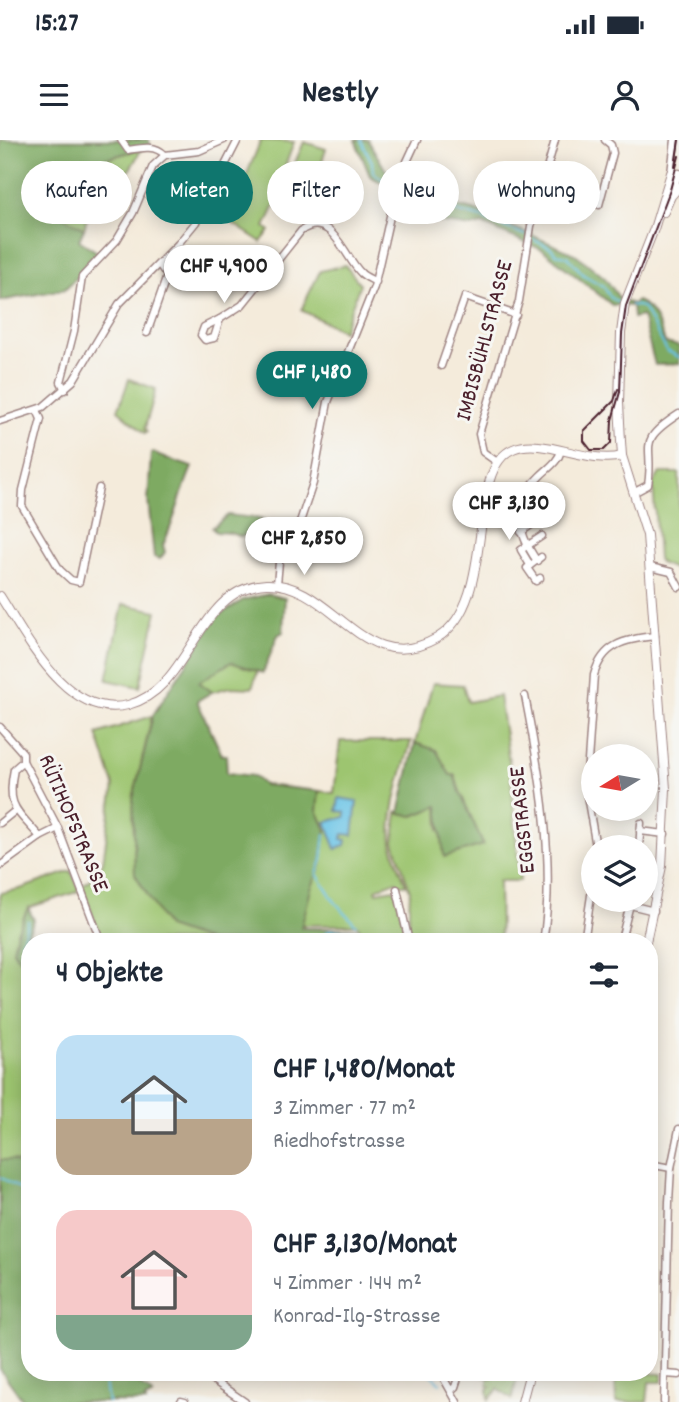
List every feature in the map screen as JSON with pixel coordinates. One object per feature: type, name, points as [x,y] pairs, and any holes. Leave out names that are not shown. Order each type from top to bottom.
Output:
[{"type":"main road","points":[[658,883],[665,834],[666,789],[650,567],[646,532],[622,456],[619,403],[622,321],[629,292],[677,174]]},
{"type":"main road","points":[[654,229],[671,196],[679,187]]},
{"type":"main road","points":[[0,596],[54,675],[70,692],[94,704],[117,706],[140,701],[163,686],[178,669],[199,633],[223,603],[245,589],[265,584],[287,586],[307,594],[372,643],[402,648],[421,645],[435,639],[454,623],[468,597],[492,472],[497,462],[511,449],[534,445],[601,459],[622,456]]},
{"type":"main road","points":[[648,933],[654,912]]},
{"type":"main road","points":[[522,1402],[528,1381]]},
{"type":"street","points":[[121,140],[128,150],[151,148],[160,150],[165,155]]},
{"type":"street","points":[[65,390],[61,382],[74,331],[82,277],[117,240],[133,213],[153,166],[165,155],[200,151],[224,140]]},
{"type":"street","points":[[0,421],[37,410],[65,390],[82,369],[120,304],[196,222],[237,140]]},
{"type":"street","points":[[277,584],[279,562],[301,519],[313,483],[328,402],[376,282],[394,192],[405,161],[417,140]]},
{"type":"street","name":"IMBISBÜHLSTRASSE","points":[[497,462],[483,452],[479,434],[516,315],[531,226],[555,140]]},
{"type":"street","points":[[600,202],[614,153],[606,140]]},
{"type":"street","points":[[671,196],[677,174],[675,140]]},
{"type":"street","points":[[220,318],[242,304],[301,231],[311,226],[329,230],[361,273],[376,282]]},
{"type":"street","points":[[146,333],[167,276],[159,264]]},
{"type":"street","points":[[441,366],[465,297],[516,315]]},
{"type":"street","points":[[37,410],[41,419],[23,490],[22,506],[60,570],[71,580],[79,582],[99,488]]},
{"type":"street","points":[[635,492],[648,485],[648,447],[651,438],[662,425],[679,414]]},
{"type":"street","points":[[540,579],[536,581],[527,568],[536,561],[521,532],[521,512],[526,491],[559,459],[561,451]]},
{"type":"street","points":[[521,532],[531,525]]},
{"type":"street","points":[[526,546],[542,536]]},
{"type":"street","points":[[650,567],[671,572],[679,587]]},
{"type":"street","points":[[594,835],[586,790],[597,662],[608,649],[654,634]]},
{"type":"street","name":"EGGSTRASSE","points":[[525,696],[537,765],[547,856],[548,898],[544,933]]},
{"type":"street","name":"RÜTIHOFSTRASSE","points":[[0,727],[23,753],[23,761],[58,828],[98,933]]},
{"type":"street","points":[[23,761],[14,769],[12,799],[16,810],[40,837]]},
{"type":"street","points":[[0,822],[16,810]]},
{"type":"street","points":[[640,835],[641,823]]},
{"type":"street","points":[[0,866],[40,837],[58,828]]},
{"type":"street","points":[[640,831],[665,834]]},
{"type":"street","points":[[397,888],[407,933]]},
{"type":"street","points":[[585,933],[588,912]]},
{"type":"street","points":[[623,933],[628,912]]},
{"type":"street","points":[[664,1402],[674,1168],[679,1129]]},
{"type":"street","points":[[665,1374],[679,1374]]},
{"type":"street","points":[[214,1381],[245,1402]]},
{"type":"street","points":[[446,1381],[457,1402]]},
{"type":"street","points":[[451,1390],[457,1381]]},
{"type":"green space","points":[[0,140],[149,140],[150,146],[98,161],[21,161],[21,224],[76,224],[84,229],[79,240],[100,254],[65,289],[0,301]]},
{"type":"green space","points":[[261,140],[294,142],[287,161],[267,161],[265,227],[270,231],[261,242],[234,224],[253,224],[252,161]]},
{"type":"green space","points":[[355,140],[368,140],[380,161],[378,161],[378,181],[370,176]]},
{"type":"green space","points":[[304,142],[326,149],[322,161],[296,161]]},
{"type":"green space","points":[[141,149],[132,166],[132,161],[99,161]]},
{"type":"green space","points":[[459,207],[473,210],[473,224],[482,224],[472,227],[450,224],[459,224]]},
{"type":"green space","points":[[482,224],[506,224],[577,255],[605,278],[620,299],[632,304],[637,301],[648,308],[665,343],[679,346],[679,364],[655,365],[642,316],[633,318],[632,306],[612,305],[543,250]]},
{"type":"green space","points":[[345,265],[360,284],[343,331],[301,310],[320,271]]},
{"type":"green space","points":[[129,379],[156,389],[145,433],[118,410]]},
{"type":"green space","points":[[151,453],[192,467],[163,545],[165,552],[160,559],[154,557],[148,500]]},
{"type":"green space","points":[[660,473],[679,473],[679,576],[674,569],[660,563],[658,559],[653,484]]},
{"type":"green space","points":[[228,515],[263,519],[242,537],[216,532],[212,528]]},
{"type":"green space","points":[[268,594],[285,598],[283,632],[278,635],[263,673],[231,662],[199,682],[212,692],[197,701],[222,755],[226,755],[227,773],[254,776],[264,785],[319,791],[317,810],[326,830],[321,865],[311,889],[301,928],[355,929],[359,933],[185,933],[167,927],[135,874],[133,799],[153,715],[217,617],[243,600]]},
{"type":"green space","points":[[123,604],[157,611],[140,687],[107,680]]},
{"type":"green space","points":[[231,662],[258,671],[252,688],[230,687],[212,692],[198,682]]},
{"type":"green space","points":[[433,683],[463,685],[468,702],[499,696],[510,768],[520,881],[499,881],[500,933],[409,933],[410,891],[394,842],[397,812],[414,816],[438,805],[439,830],[464,806],[455,775],[450,775],[436,750],[415,743]]},
{"type":"green space","points":[[152,716],[133,799],[135,874],[167,927],[185,933],[99,933],[82,886],[96,874],[103,862],[114,785],[97,734]]},
{"type":"green space","points":[[340,741],[411,741],[397,792],[391,831],[394,854],[406,885],[398,885],[396,881],[376,889],[377,892],[393,889],[396,892],[405,933],[364,933],[356,925],[301,925],[326,830],[317,810],[319,791],[334,793]]},
{"type":"green space","points":[[415,743],[436,750],[450,775],[454,775],[483,845],[444,857],[438,806],[413,816],[399,813]]},
{"type":"green space","points":[[71,871],[79,888],[77,892],[28,908],[17,932],[14,951],[21,962],[21,1164],[13,1160],[0,1160],[0,893]]},
{"type":"green space","points":[[28,908],[34,920],[28,933],[21,933],[21,962],[13,950],[17,932]]},
{"type":"green space","points":[[0,1160],[13,1160],[21,1164],[21,1381],[136,1381],[153,1395],[145,1399],[146,1402],[24,1402],[0,1369]]},
{"type":"green space","points":[[658,1374],[662,1374],[662,1382],[649,1382],[647,1402],[616,1402],[615,1381],[658,1381]]},
{"type":"green space","points":[[488,1381],[517,1381],[512,1399],[498,1389],[489,1400],[488,1389],[491,1387]]},
{"type":"water","points":[[339,798],[357,801],[353,835],[343,834],[345,845],[336,849],[326,822],[345,817],[345,812],[337,811]]},
{"type":"waterway","points":[[361,140],[372,162],[373,172],[378,176]]},
{"type":"waterway","points":[[459,212],[525,235]]},
{"type":"waterway","points":[[534,240],[551,248],[556,254],[567,256],[584,275],[603,286],[611,298],[619,303]]},
{"type":"waterway","points":[[631,305],[643,307],[667,351],[679,357]]},
{"type":"waterway","points":[[325,835],[317,874],[335,902],[356,925]]},
{"type":"waterway","points":[[25,933],[28,921]]},
{"type":"waterway","points":[[326,933],[330,930],[361,933]]},
{"type":"waterway","points":[[0,1177],[21,1190]]},
{"type":"waterway","points":[[105,1381],[108,1402]]},
{"type":"tram line","points":[[675,166],[679,140]]},
{"type":"tram line","points":[[618,389],[614,401],[584,431],[584,441],[591,450],[604,450],[611,443],[612,420],[620,392],[626,306],[670,190],[679,156]]}]
